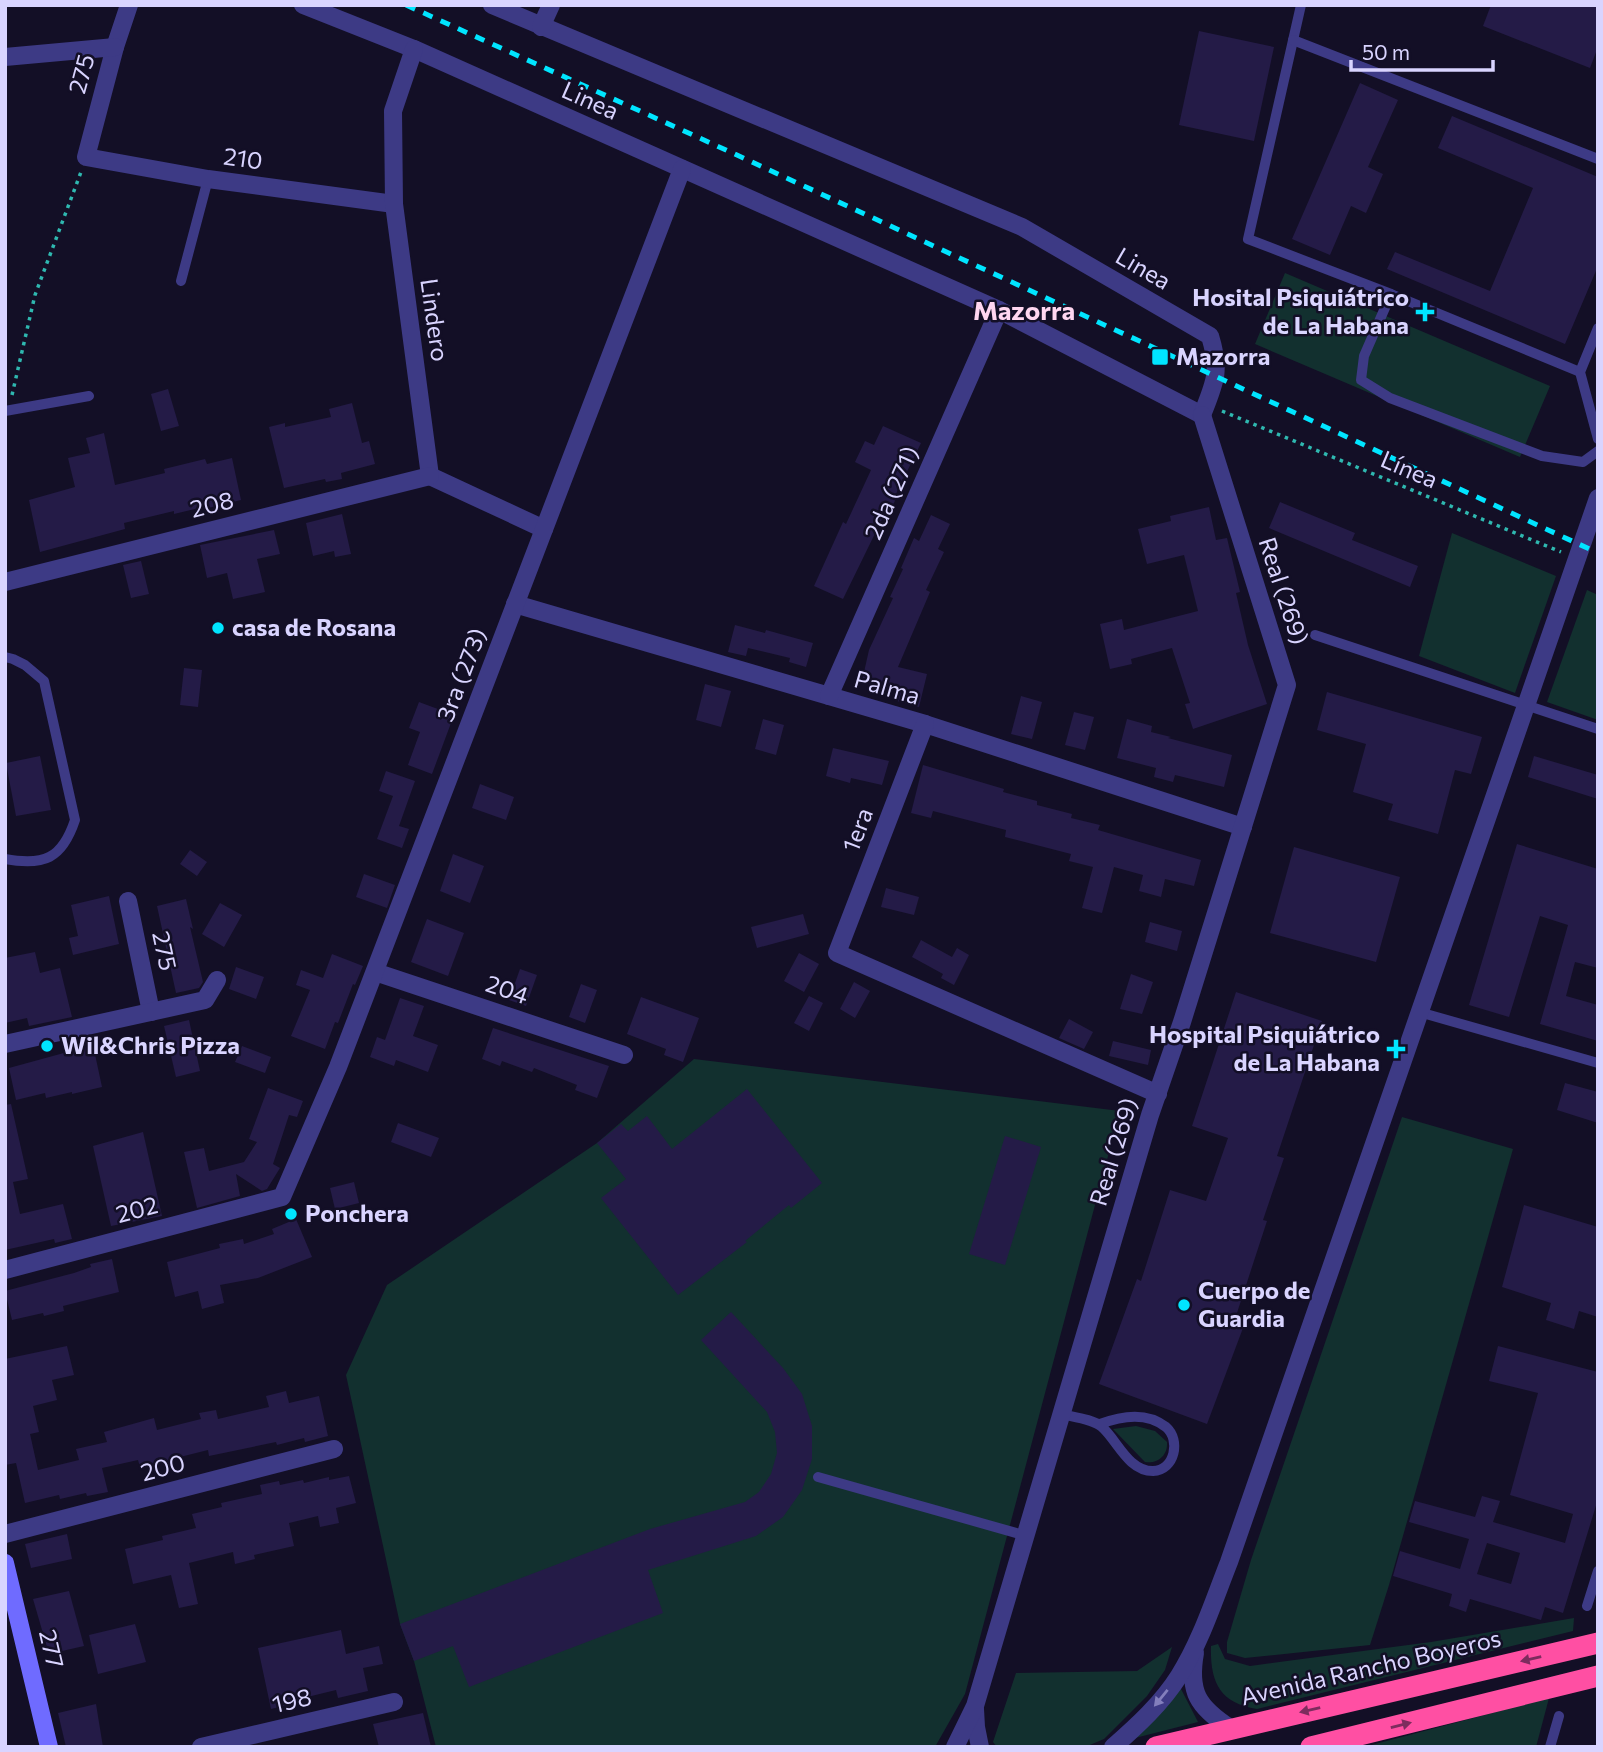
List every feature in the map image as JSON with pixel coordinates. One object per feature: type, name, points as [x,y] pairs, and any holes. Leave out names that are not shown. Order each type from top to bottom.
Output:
[{"type":"highway","name":"Avenida Rancho Boyeros","points":[[1156,1747],[1598,1643]]},
{"type":"highway","points":[[1311,1747],[1598,1676]]},
{"type":"street","name":"275","points":[[86,157],[115,47],[130,5]]},
{"type":"street","name":"Linea","points":[[303,5],[414,49],[999,310],[1204,410],[1216,378],[1216,357],[1210,336],[1022,227],[492,5]]},
{"type":"street","points":[[541,27],[551,5]]},
{"type":"street","points":[[5,57],[115,47]]},
{"type":"street","name":"Lindero","points":[[414,49],[393,111],[394,204],[430,476]]},
{"type":"street","name":"210","points":[[86,157],[208,179],[394,204]]},
{"type":"street","name":"3ra (273)","points":[[282,1197],[338,1067],[682,169]]},
{"type":"street","name":"2da (271)","points":[[829,696],[999,310]]},
{"type":"street","name":"Real (269)","points":[[955,1747],[975,1706],[1158,1094],[1287,685],[1204,410]]},
{"type":"street","points":[[430,476],[544,529]]},
{"type":"street","name":"208","points":[[5,582],[430,476]]},
{"type":"street","points":[[1113,1747],[1154,1707],[1179,1676],[1197,1641],[1229,1562],[1598,498]]},
{"type":"street","name":"Palma","points":[[515,604],[925,724],[1243,827]]},
{"type":"street","name":"1era","points":[[925,724],[837,953],[1158,1094]]},
{"type":"street","name":"275","points":[[128,901],[151,1012]]},
{"type":"street","name":"204","points":[[374,972],[624,1055]]},
{"type":"street","points":[[5,1044],[205,1000],[217,980]]},
{"type":"street","name":"202","points":[[5,1270],[282,1197]]},
{"type":"street","name":"200","points":[[5,1535],[334,1449]]},
{"type":"street","name":"277","points":[[5,1563],[49,1747]]},
{"type":"street","points":[[1197,1641],[1192,1675],[1198,1699],[1214,1717],[1230,1728]]},
{"type":"street","name":"198","points":[[201,1747],[394,1702]]},
{"type":"street","name":"Real (269)","points":[[975,1706],[975,1727],[980,1747]]},
{"type":"lane","points":[[1301,5],[1248,239],[1391,294],[1580,372]]},
{"type":"lane","points":[[1293,40],[1598,159]]},
{"type":"lane","points":[[181,281],[208,179]]},
{"type":"lane","points":[[1391,294],[1364,356],[1362,380],[1390,398],[1542,456],[1583,462],[1598,451]]},
{"type":"lane","points":[[1598,328],[1580,372],[1593,405],[1598,439]]},
{"type":"lane","points":[[7,411],[89,396]]},
{"type":"lane","points":[[1315,635],[1598,729]]},
{"type":"lane","points":[[5,657],[25,666],[44,681],[75,820],[68,839],[57,852],[31,863],[5,859]]},
{"type":"lane","points":[[1419,1012],[1598,1063]]},
{"type":"lane","points":[[1061,1414],[1100,1424],[1122,1416],[1144,1418],[1162,1424],[1173,1433],[1173,1455],[1167,1465],[1155,1471],[1142,1469],[1132,1462],[1100,1424]]},
{"type":"lane","points":[[818,1477],[1027,1536]]},
{"type":"lane","points":[[1587,1606],[1598,1571]]},
{"type":"lane","points":[[1550,1747],[1559,1716]]},
{"type":"path","points":[[7,411],[36,295],[86,157]]},
{"type":"path","name":"Línea","points":[[1204,410],[1577,559]]},
{"type":"green space","points":[[1285,273],[1550,386],[1520,457],[1255,344]]},
{"type":"green space","points":[[1452,533],[1556,576],[1515,693],[1419,656]]},
{"type":"green space","points":[[1587,590],[1598,595],[1598,720],[1547,702]]},
{"type":"green space","points":[[694,1059],[1120,1111],[965,1694],[935,1747],[436,1747],[414,1661],[400,1624],[346,1375],[387,1285],[597,1143]]},
{"type":"green space","points":[[1402,1117],[1513,1149],[1370,1645],[1245,1658],[1227,1653],[1227,1642],[1251,1560]]},
{"type":"green space","points":[[1136,1426],[1155,1431],[1167,1442],[1166,1451],[1161,1458],[1154,1462],[1145,1462],[1113,1429]]},
{"type":"green space","points":[[1574,1618],[1573,1631],[1257,1709],[1234,1702],[1225,1696],[1212,1670],[1211,1646],[1218,1644],[1225,1659],[1250,1666],[1431,1642]]},
{"type":"green space","points":[[1172,1647],[1165,1670],[1147,1696],[1104,1739],[1085,1747],[997,1747],[993,1742],[1016,1673],[1137,1671]]},
{"type":"green space","points":[[1181,1689],[1198,1722],[1135,1738]]},
{"type":"green space","points":[[1549,1698],[1536,1747],[1364,1747]]},
{"type":"building","points":[[1491,5],[1598,5],[1598,47],[1590,68],[1483,26]]},
{"type":"building","points":[[1199,31],[1274,47],[1254,141],[1179,125]]},
{"type":"building","points":[[1360,83],[1398,100],[1368,167],[1383,174],[1366,213],[1351,206],[1330,255],[1292,239]]},
{"type":"building","points":[[1452,116],[1598,177],[1598,266],[1565,344],[1387,269],[1395,252],[1490,291],[1533,188],[1438,148]]},
{"type":"building","points":[[168,389],[179,426],[161,431],[151,394]]},
{"type":"building","points":[[352,403],[362,443],[369,441],[375,464],[341,473],[342,479],[326,482],[325,479],[284,488],[269,427],[285,423],[285,427],[331,417],[329,409]]},
{"type":"building","points":[[883,426],[921,443],[894,498],[890,513],[886,511],[843,599],[814,586],[843,522],[846,524],[871,470],[855,462],[865,441],[874,445]]},
{"type":"building","points":[[104,433],[115,485],[165,473],[164,469],[205,459],[207,464],[232,458],[241,500],[200,510],[199,508],[174,514],[174,511],[124,523],[125,529],[40,552],[29,500],[75,487],[68,458],[90,453],[86,438]]},
{"type":"building","points":[[1280,502],[1355,533],[1352,540],[1418,566],[1410,587],[1269,528]]},
{"type":"building","points":[[1209,507],[1216,540],[1227,538],[1240,592],[1236,593],[1248,645],[1267,704],[1193,729],[1185,704],[1190,703],[1172,648],[1131,659],[1132,664],[1110,669],[1100,624],[1122,619],[1124,630],[1198,611],[1184,555],[1147,564],[1138,529],[1171,521],[1170,516]]},
{"type":"building","points":[[342,514],[351,554],[335,557],[334,551],[313,556],[306,523]]},
{"type":"building","points":[[931,515],[950,524],[938,549],[944,552],[926,590],[930,592],[898,667],[927,674],[919,707],[897,701],[900,691],[862,681],[869,650],[893,598],[890,597],[903,569],[901,568],[914,538],[919,541]]},
{"type":"building","points":[[274,530],[280,554],[257,559],[265,592],[233,599],[227,573],[207,578],[200,545]]},
{"type":"building","points":[[141,561],[149,594],[131,598],[123,565]]},
{"type":"building","points":[[735,625],[813,643],[806,667],[789,662],[790,658],[748,648],[746,656],[728,652]]},
{"type":"building","points":[[184,668],[202,670],[198,707],[180,705]]},
{"type":"building","points":[[705,684],[731,691],[721,727],[696,720]]},
{"type":"building","points":[[1327,692],[1482,737],[1471,774],[1455,770],[1438,834],[1388,820],[1393,804],[1353,792],[1366,744],[1317,730]]},
{"type":"building","points":[[1021,696],[1042,702],[1032,739],[1011,734]]},
{"type":"building","points":[[419,702],[454,715],[432,774],[408,765],[420,732],[409,728]]},
{"type":"building","points":[[1074,712],[1094,717],[1085,750],[1065,745]]},
{"type":"building","points":[[763,719],[784,725],[776,755],[755,749]]},
{"type":"building","points":[[1127,719],[1152,726],[1151,732],[1171,737],[1168,738],[1232,755],[1224,787],[1175,775],[1173,782],[1154,777],[1156,768],[1117,758]]},
{"type":"building","points":[[833,748],[889,761],[882,785],[851,778],[850,783],[826,776]]},
{"type":"building","points":[[40,756],[51,810],[16,816],[6,763]]},
{"type":"building","points":[[1534,756],[1598,775],[1598,799],[1528,777]]},
{"type":"building","points":[[923,765],[1004,789],[1003,792],[1037,801],[1037,805],[1072,814],[1071,818],[1100,825],[1098,830],[1201,860],[1194,886],[1165,879],[1161,897],[1139,891],[1143,875],[1114,867],[1102,913],[1082,908],[1093,867],[1069,861],[1071,854],[1005,837],[1006,830],[933,811],[931,818],[911,813]]},
{"type":"building","points":[[386,771],[415,781],[399,826],[409,829],[402,848],[377,839],[393,796],[379,791]]},
{"type":"building","points":[[480,784],[514,797],[506,820],[472,808]]},
{"type":"building","points":[[1517,844],[1598,869],[1598,968],[1575,962],[1566,996],[1598,1005],[1598,1041],[1540,1024],[1568,925],[1540,916],[1509,1017],[1469,1005]]},
{"type":"building","points":[[1294,847],[1400,877],[1376,962],[1270,933]]},
{"type":"building","points":[[190,850],[207,862],[197,876],[180,864]]},
{"type":"building","points":[[453,854],[484,866],[470,903],[440,891]]},
{"type":"building","points":[[364,874],[395,885],[387,908],[356,897]]},
{"type":"building","points":[[886,888],[919,897],[914,915],[881,907]]},
{"type":"building","points":[[109,896],[119,944],[73,955],[69,938],[78,936],[71,905]]},
{"type":"building","points":[[186,899],[203,982],[199,988],[176,993],[157,906]]},
{"type":"building","points":[[220,903],[242,915],[224,947],[202,934]]},
{"type":"building","points":[[803,914],[809,934],[757,948],[751,927]]},
{"type":"building","points":[[427,919],[464,933],[448,976],[411,962]]},
{"type":"building","points":[[1150,922],[1182,931],[1177,951],[1145,942]]},
{"type":"building","points":[[921,940],[952,957],[957,948],[969,955],[954,985],[941,978],[943,974],[912,957]]},
{"type":"building","points":[[35,952],[40,973],[60,968],[72,1017],[29,1026],[27,1018],[5,1023],[5,958]]},
{"type":"building","points":[[799,953],[819,964],[804,992],[784,981]]},
{"type":"building","points":[[332,954],[363,966],[338,1023],[335,1022],[325,1049],[291,1036],[310,990],[296,985],[301,970],[323,978]]},
{"type":"building","points":[[236,967],[264,977],[256,999],[229,989]]},
{"type":"building","points":[[520,969],[537,975],[526,1006],[509,1000]]},
{"type":"building","points":[[1131,974],[1153,982],[1142,1014],[1120,1009]]},
{"type":"building","points":[[854,982],[870,991],[855,1018],[840,1009]]},
{"type":"building","points":[[581,984],[597,990],[585,1023],[569,1017]]},
{"type":"building","points":[[1236,992],[1322,1021],[1277,1156],[1284,1158],[1236,1316],[1246,1320],[1207,1424],[1099,1384],[1137,1279],[1141,1281],[1170,1190],[1206,1201],[1228,1138],[1192,1126]]},
{"type":"building","points":[[809,996],[823,1003],[809,1031],[794,1023]]},
{"type":"building","points":[[641,997],[699,1018],[683,1062],[664,1055],[666,1049],[627,1034]]},
{"type":"building","points":[[400,998],[424,1006],[413,1036],[438,1045],[428,1072],[396,1060],[394,1066],[370,1057],[377,1037],[385,1040]]},
{"type":"building","points":[[1069,1019],[1093,1032],[1084,1049],[1059,1038]]},
{"type":"building","points":[[189,1020],[200,1071],[176,1077],[164,1026]]},
{"type":"building","points":[[493,1028],[609,1066],[597,1098],[575,1090],[577,1085],[534,1068],[532,1072],[502,1061],[500,1066],[482,1059]]},
{"type":"building","points":[[1113,1041],[1151,1050],[1148,1065],[1109,1056]]},
{"type":"building","points":[[93,1045],[102,1087],[46,1098],[45,1093],[16,1100],[9,1068]]},
{"type":"building","points":[[242,1046],[271,1057],[265,1073],[235,1062]]},
{"type":"building","points":[[1565,1083],[1598,1092],[1598,1123],[1557,1110]]},
{"type":"building","points":[[268,1088],[303,1101],[297,1117],[289,1115],[273,1164],[280,1168],[267,1189],[262,1191],[236,1174],[240,1196],[197,1208],[184,1152],[204,1148],[209,1171],[244,1162],[257,1142],[249,1139]]},
{"type":"building","points":[[747,1089],[822,1183],[791,1208],[789,1205],[745,1241],[747,1242],[678,1295],[601,1198],[626,1179],[597,1143],[621,1124],[628,1131],[647,1116],[672,1149]]},
{"type":"building","points":[[11,1104],[28,1179],[13,1182],[20,1214],[63,1204],[72,1239],[55,1243],[54,1239],[5,1250],[5,1105]]},
{"type":"building","points":[[398,1123],[439,1138],[431,1157],[391,1142]]},
{"type":"building","points":[[143,1132],[162,1216],[111,1226],[93,1146]]},
{"type":"building","points":[[1005,1136],[1041,1147],[1005,1265],[969,1254]]},
{"type":"building","points":[[354,1182],[359,1203],[335,1209],[330,1188]]},
{"type":"building","points":[[1524,1205],[1598,1227],[1598,1317],[1579,1311],[1574,1329],[1546,1320],[1551,1303],[1502,1287]]},
{"type":"building","points":[[296,1219],[312,1257],[258,1278],[220,1285],[224,1303],[202,1309],[198,1291],[175,1297],[167,1262],[220,1248],[219,1244],[243,1239],[244,1244],[274,1234],[272,1229]]},
{"type":"building","points":[[112,1259],[119,1292],[63,1306],[64,1311],[12,1320],[5,1291],[74,1273],[91,1267],[90,1264]]},
{"type":"building","points":[[731,1312],[783,1368],[802,1394],[812,1426],[812,1459],[802,1490],[783,1517],[756,1536],[648,1570],[663,1613],[469,1687],[453,1646],[414,1661],[400,1624],[650,1529],[745,1502],[759,1492],[771,1474],[777,1453],[775,1432],[767,1412],[701,1340]]},
{"type":"building","points":[[67,1346],[74,1375],[52,1380],[57,1400],[33,1406],[39,1432],[30,1434],[38,1470],[79,1460],[76,1449],[107,1442],[104,1432],[154,1418],[157,1430],[201,1419],[199,1413],[216,1410],[218,1419],[269,1407],[266,1396],[286,1391],[289,1403],[319,1396],[328,1436],[305,1442],[304,1438],[277,1445],[276,1442],[209,1456],[208,1450],[140,1467],[138,1460],[102,1468],[108,1492],[87,1496],[86,1493],[60,1499],[59,1495],[25,1503],[16,1463],[5,1465],[5,1359]]},
{"type":"building","points":[[1498,1346],[1598,1372],[1598,1499],[1563,1613],[1545,1607],[1541,1620],[1470,1599],[1466,1612],[1449,1606],[1452,1594],[1393,1576],[1400,1551],[1460,1569],[1469,1539],[1409,1522],[1415,1501],[1475,1517],[1482,1496],[1500,1501],[1493,1522],[1565,1543],[1573,1514],[1510,1495],[1538,1393],[1489,1381]],"holes":[[[1487,1543],[1520,1553],[1511,1584],[1477,1574]]]},
{"type":"building","points":[[349,1476],[356,1503],[336,1508],[339,1523],[320,1527],[318,1516],[289,1523],[294,1546],[254,1555],[255,1559],[235,1564],[233,1552],[189,1563],[198,1604],[179,1608],[171,1575],[133,1584],[125,1549],[163,1540],[162,1536],[196,1528],[192,1514],[222,1507],[221,1503],[262,1494],[260,1485],[279,1481],[280,1485],[303,1480],[304,1483]]},
{"type":"building","points":[[67,1534],[72,1559],[31,1568],[25,1544]]},
{"type":"building","points":[[69,1591],[84,1646],[49,1654],[33,1599]]},
{"type":"building","points":[[135,1624],[146,1662],[98,1674],[89,1635]]},
{"type":"building","points":[[341,1630],[346,1654],[379,1646],[383,1664],[363,1668],[368,1691],[338,1698],[336,1690],[271,1709],[258,1648]]},
{"type":"building","points":[[96,1704],[103,1747],[66,1747],[58,1713]]},
{"type":"building","points":[[423,1713],[431,1747],[379,1747],[373,1724]]},
{"type":"railway","points":[[406,5],[1598,553]]},
{"type":"place","name":"Hosital Psiquiátrico de La Habana","points":[[1425,312]]},
{"type":"place","name":"Mazorra","points":[[1160,357]]},
{"type":"place","name":"casa de Rosana","points":[[218,628]]},
{"type":"place","name":"Wil&Chris Pizza","points":[[47,1046]]},
{"type":"place","name":"Hospital Psiquiátrico de La Habana","points":[[1396,1049]]},
{"type":"place","name":"Ponchera","points":[[291,1214]]},
{"type":"place","name":"Cuerpo de Guardia","points":[[1184,1305]]},
{"type":"district","name":"Mazorra","points":[[1024,311]]}]
